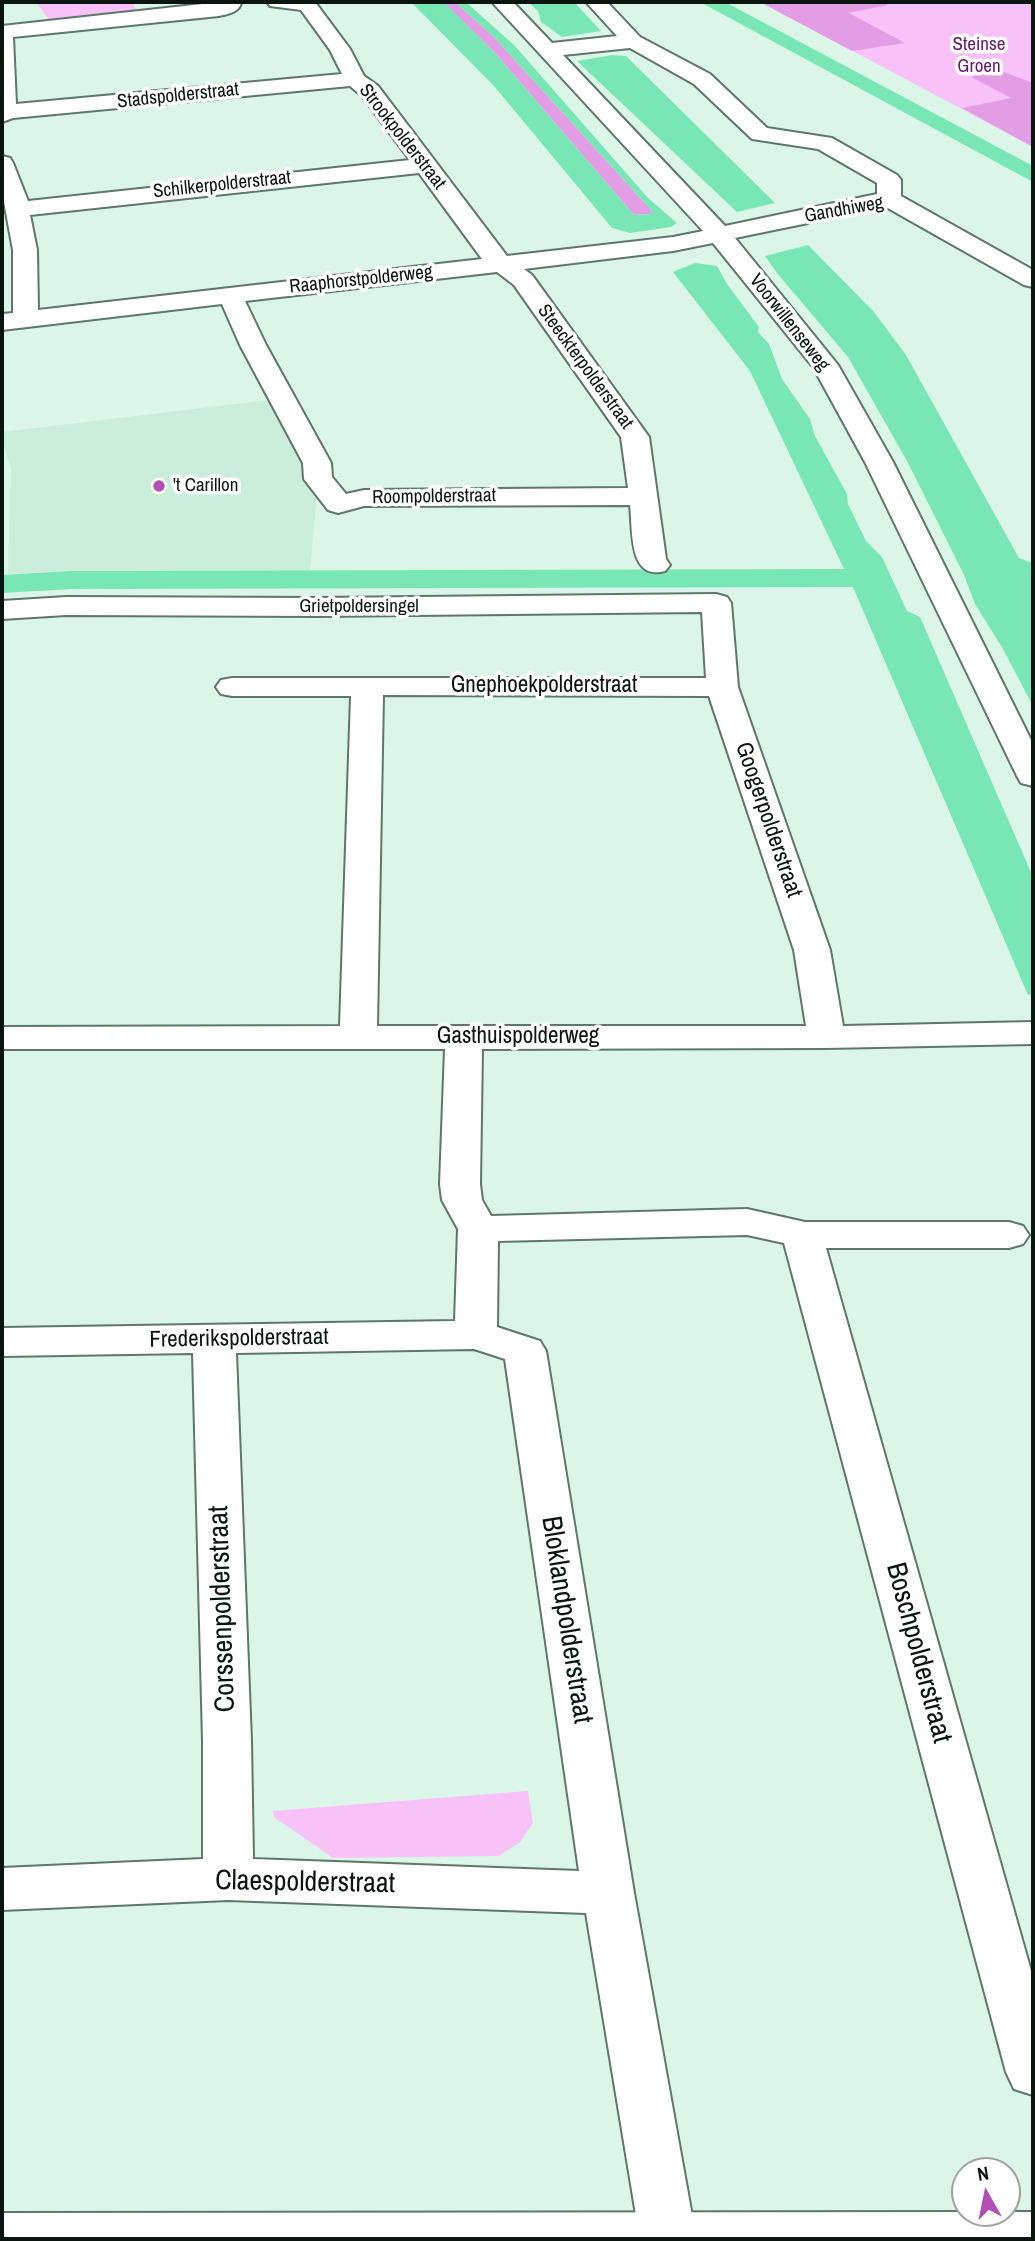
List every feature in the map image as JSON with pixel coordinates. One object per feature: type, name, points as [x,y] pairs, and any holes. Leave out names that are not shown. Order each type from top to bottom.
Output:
[{"type":"street","points":[[3,113],[2,32],[219,10],[231,5],[231,2]]},
{"type":"street","name":"Strookpolderstraat","points":[[277,2],[307,5],[343,54],[355,79],[370,91],[493,257],[503,264]]},
{"type":"street","name":"Voorwillenseweg","points":[[502,2],[719,234],[825,365],[879,463],[1033,776]]},
{"type":"street","points":[[596,2],[633,41],[702,79],[760,134],[824,143],[889,180],[889,199]]},
{"type":"street","points":[[549,50],[633,41]]},
{"type":"street","name":"Stadspolderstraat","points":[[3,113],[355,79]]},
{"type":"street","points":[[2,163],[18,209],[25,250],[14,320]]},
{"type":"street","name":"Schilkerpolderstraat","points":[[18,209],[427,165]]},
{"type":"street","name":"Gandhiweg","points":[[719,234],[889,199],[1033,280]]},
{"type":"street","name":"Raaphorstpolderweg","points":[[14,320],[673,244],[719,234]]},
{"type":"street","name":"Steeckterpolderstraat","points":[[503,264],[523,280],[635,437],[651,560],[655,565]]},
{"type":"street","name":"Roompolderstraat","points":[[230,295],[253,345],[264,361],[317,464],[318,479],[331,491],[338,504],[364,498],[642,496]]},
{"type":"street","name":"Grietpoldersingel","points":[[2,610],[66,606],[330,607],[716,603]]},
{"type":"street","name":"Googerpolderstraat","points":[[716,603],[722,687],[812,950],[826,1037]]},
{"type":"street","points":[[358,1037],[367,686]]},
{"type":"street","name":"Gnephoekpolderstraat","points":[[232,687],[722,687]]},
{"type":"street","name":"Gasthuispolderweg","points":[[2,1038],[826,1037],[1033,1033]]},
{"type":"street","points":[[464,1037],[460,1184],[462,1200],[478,1229],[476,1335]]},
{"type":"street","points":[[478,1229],[747,1222],[778,1227],[802,1235],[1009,1235]]},
{"type":"street","name":"Boschpolderstraat","points":[[802,1235],[1033,2072]]},
{"type":"street","name":"Frederikspolderstraat","points":[[2,1342],[476,1335]]},
{"type":"street","name":"Bloklandpolderstraat","points":[[476,1335],[525,1351],[608,1892],[668,2238]]},
{"type":"street","name":"Corssenpolderstraat","points":[[214,1339],[227,1741],[228,1879]]},
{"type":"street","name":"Claespolderstraat","points":[[2,1889],[228,1879],[608,1892]]},
{"type":"street","points":[[2,2239],[1033,2238]]},
{"type":"shaded area","points":[[411,2],[443,2],[449,7],[495,53],[634,215],[651,214],[652,211],[494,37],[455,2],[466,2],[515,46],[648,198],[677,223],[671,227],[630,233],[612,228],[494,86]]},
{"type":"shaded area","points":[[443,2],[455,2],[494,37],[652,211],[651,214],[634,215],[495,53]]},
{"type":"shaded area","points":[[528,2],[574,2],[601,31],[562,37],[541,22],[538,11]]},
{"type":"shaded area","points":[[700,2],[725,2],[1033,166],[1033,182]]},
{"type":"shaded area","points":[[760,2],[881,2],[888,5],[849,13],[905,43],[852,51]]},
{"type":"shaded area","points":[[613,55],[626,56],[775,203],[737,212],[577,61]]},
{"type":"shaded area","points":[[999,70],[1033,83],[1033,147],[962,108],[1011,98],[971,77]]},
{"type":"shaded area","points":[[808,245],[874,312],[906,355],[1019,558],[1033,563],[1033,706],[975,604],[964,575],[907,461],[848,357],[765,256]]},
{"type":"shaded area","points":[[695,263],[717,266],[759,327],[758,332],[769,344],[782,379],[810,419],[815,436],[847,494],[848,504],[866,541],[882,557],[907,611],[920,617],[1033,877],[1033,994],[1028,995],[853,587],[72,589],[2,593],[2,575],[70,571],[844,569],[750,371],[673,272]]},
{"type":"shaded area","name":"'t Carillon","points":[[269,400],[303,466],[304,481],[317,495],[310,570],[70,571],[8,574],[11,468],[2,441],[2,432]]},
{"type":"green space","points":[[36,2],[132,2],[138,13],[50,21]]},
{"type":"green space","name":"Steinse Groen","points":[[761,2],[1033,2],[1033,147]]},
{"type":"green space","points":[[528,1791],[533,1823],[520,1842],[499,1856],[333,1858],[274,1817],[273,1811]]},
{"type":"place","name":"'t Carillon","points":[[159,486]]}]
